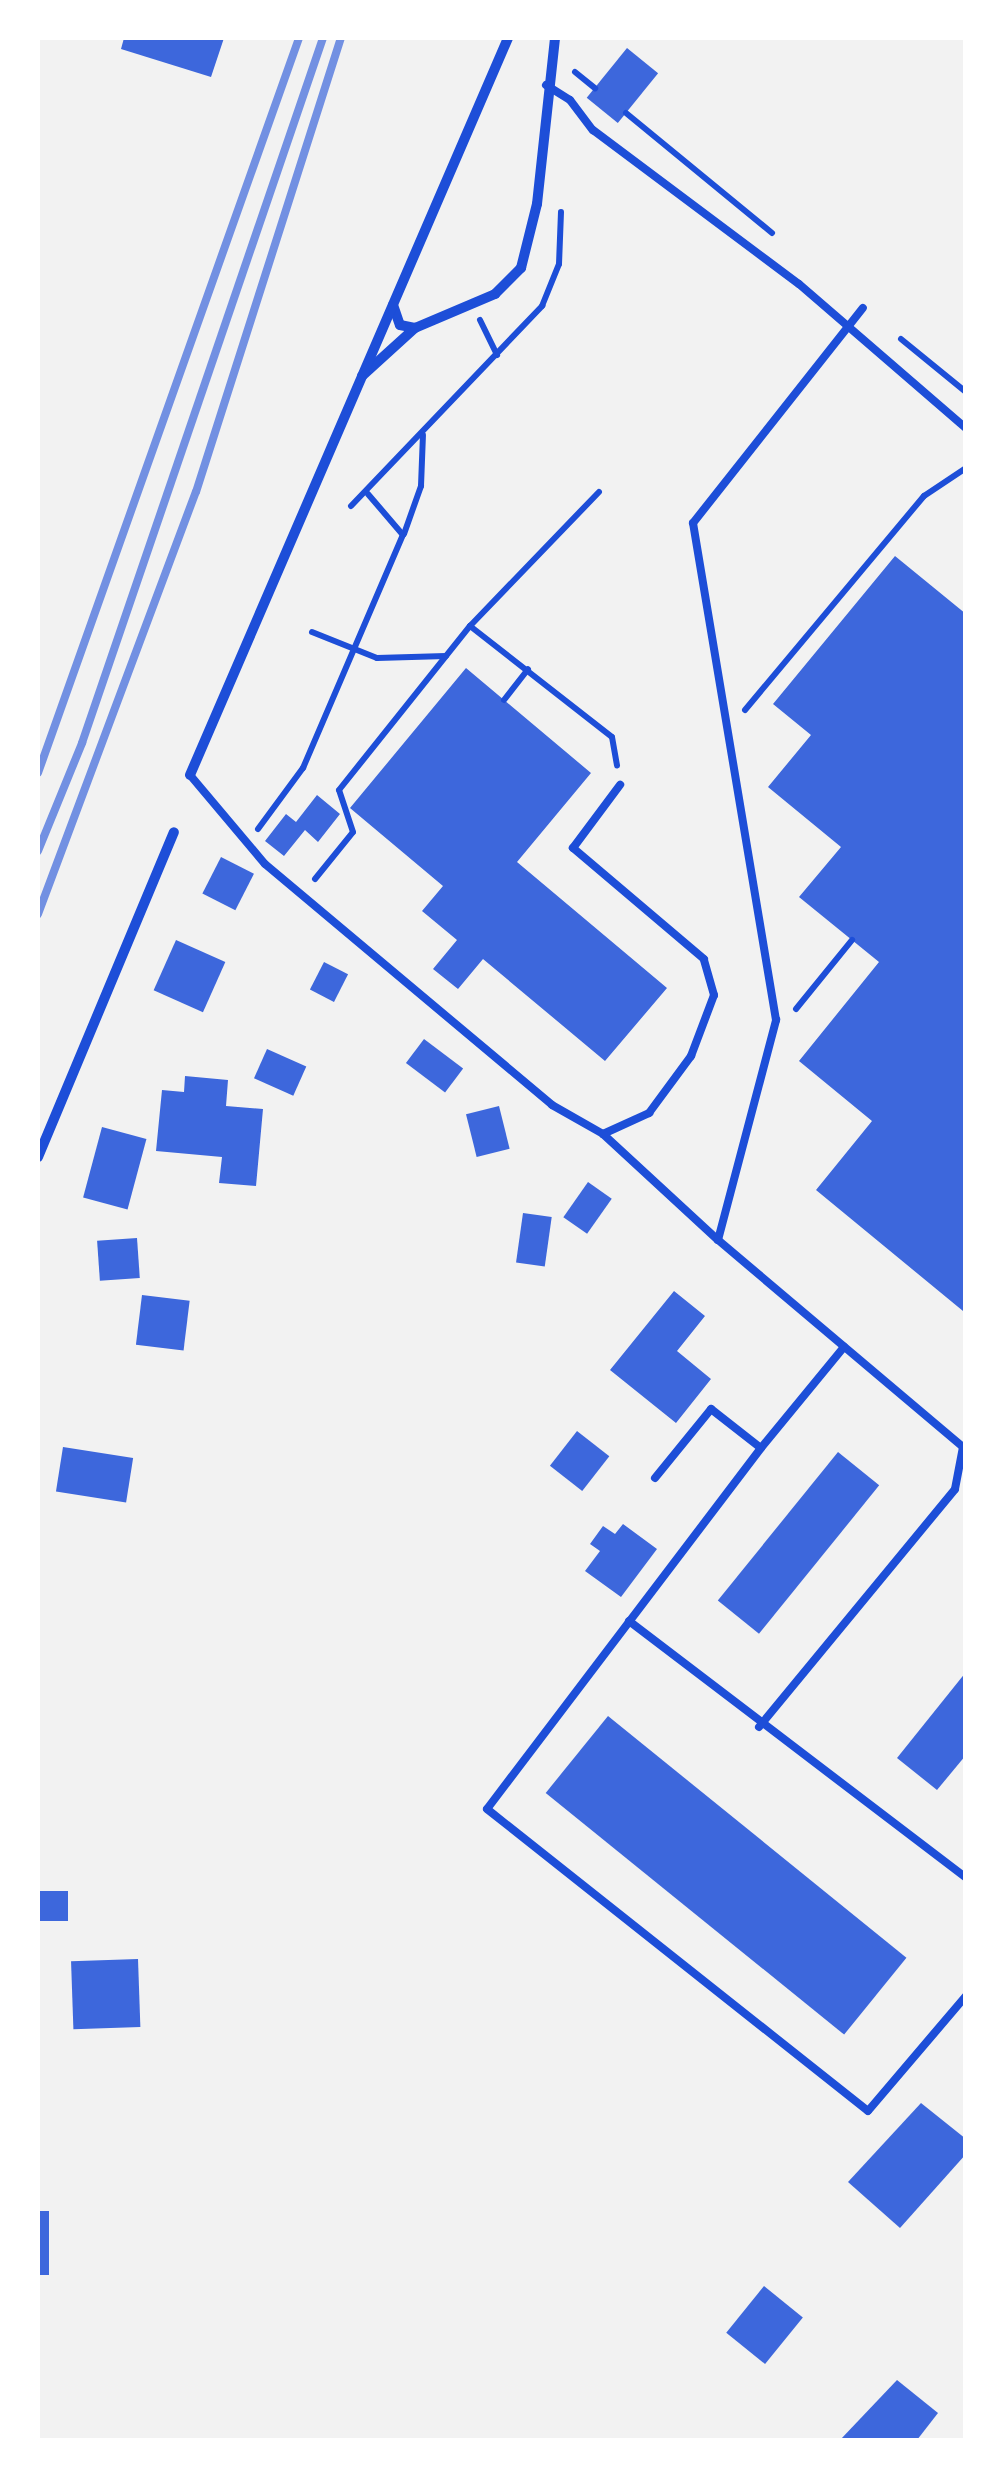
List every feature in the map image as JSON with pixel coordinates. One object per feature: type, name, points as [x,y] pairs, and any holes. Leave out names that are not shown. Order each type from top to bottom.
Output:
[{"type":"street","points":[[190,775],[508,38]]},
{"type":"street","points":[[358,380],[415,328],[473,305],[520,268],[537,204],[546,84],[555,38]]},
{"type":"street","points":[[393,298],[394,318],[415,328]]},
{"type":"street","points":[[38,1157],[174,832]]},
{"type":"lane","points":[[546,84],[570,100],[593,130],[848,326],[966,428]]},
{"type":"lane","points":[[718,1240],[776,1020],[693,523],[863,308]]},
{"type":"lane","points":[[190,775],[302,896],[552,1105],[603,1134],[718,1240],[965,1447],[955,1489],[760,1727]]},
{"type":"lane","points":[[603,1134],[649,1113],[691,1056],[714,995],[704,959],[573,848],[620,785]]},
{"type":"lane","points":[[844,1347],[761,1448],[487,1808],[868,2111],[966,1996]]},
{"type":"lane","points":[[654,1478],[711,1408],[761,1448]]},
{"type":"lane","points":[[629,1621],[760,1727],[966,1878]]},
{"type":"path","points":[[575,72],[595,88]]},
{"type":"path","points":[[351,506],[368,494],[542,306],[559,264]]},
{"type":"path","points":[[473,305],[498,355]]},
{"type":"path","points":[[248,842],[303,768],[421,486],[423,435]]},
{"type":"path","points":[[748,729],[744,710],[924,496],[966,468]]},
{"type":"path","points":[[302,896],[353,832],[339,790],[470,626],[599,492]]},
{"type":"path","points":[[368,494],[403,535]]},
{"type":"path","points":[[470,626],[612,737],[620,785]]},
{"type":"path","points":[[312,632],[377,658],[447,656]]},
{"type":"path","points":[[504,700],[528,669]]},
{"type":"path","points":[[789,994],[792,1013],[852,940]]},
{"type":"building","points":[[124,38],[224,38],[211,77],[121,49]]},
{"type":"building","points":[[627,48],[658,73],[618,123],[587,98]]},
{"type":"building","points":[[895,556],[966,614],[963,1311],[816,1190],[872,1121],[799,1061],[879,962],[799,897],[841,847],[768,787],[811,735],[773,704]]},
{"type":"building","points":[[466,668],[591,773],[517,862],[667,988],[605,1061],[483,959],[458,989],[433,969],[457,940],[422,911],[443,886],[350,808]]},
{"type":"building","points":[[317,795],[340,814],[318,842],[305,830],[284,856],[265,841],[286,814],[296,822]]},
{"type":"building","points":[[221,857],[254,874],[235,910],[202,894]]},
{"type":"building","points":[[176,940],[225,962],[203,1012],[154,990]]},
{"type":"building","points":[[324,962],[348,974],[334,1002],[310,990]]},
{"type":"building","points":[[424,1039],[463,1068],[445,1092],[406,1063]]},
{"type":"building","points":[[267,1049],[306,1066],[293,1096],[254,1078]]},
{"type":"building","points":[[185,1076],[228,1080],[226,1106],[263,1109],[256,1186],[219,1183],[222,1157],[156,1151],[162,1090],[184,1092]]},
{"type":"building","points":[[499,1106],[510,1149],[477,1157],[466,1114]]},
{"type":"building","points":[[102,1127],[146,1139],[128,1209],[83,1198]]},
{"type":"building","points":[[588,1182],[612,1199],[587,1234],[563,1217]]},
{"type":"building","points":[[523,1213],[552,1217],[545,1267],[516,1263]]},
{"type":"building","points":[[137,1238],[140,1278],[100,1281],[97,1241]]},
{"type":"building","points":[[674,1291],[705,1316],[677,1351],[711,1379],[676,1423],[610,1370]]},
{"type":"building","points":[[142,1295],[190,1301],[184,1350],[136,1345]]},
{"type":"building","points":[[577,1431],[609,1456],[582,1491],[550,1466]]},
{"type":"building","points":[[63,1447],[133,1458],[126,1503],[56,1491]]},
{"type":"building","points":[[838,1452],[879,1485],[759,1634],[718,1600]]},
{"type":"building","points":[[623,1524],[657,1549],[621,1597],[585,1571],[600,1551],[590,1544],[603,1526],[615,1534]]},
{"type":"building","points":[[966,1672],[966,1755],[937,1790],[897,1758]]},
{"type":"building","points":[[608,1716],[906,1958],[844,2035],[546,1793]]},
{"type":"building","points":[[38,1891],[68,1891],[68,1921],[38,1921]]},
{"type":"building","points":[[138,1959],[140,2027],[73,2029],[71,1961]]},
{"type":"building","points":[[921,2103],[966,2139],[966,2154],[900,2228],[848,2182]]},
{"type":"building","points":[[38,2211],[49,2211],[49,2275],[38,2275]]},
{"type":"building","points":[[764,2286],[803,2317],[765,2364],[726,2333]]},
{"type":"building","points":[[897,2380],[938,2413],[917,2440],[840,2440]]},
{"type":"railway","points":[[38,773],[299,38]]},
{"type":"railway","points":[[38,851],[82,743],[323,38]]},
{"type":"railway","points":[[38,914],[196,492],[341,38]]}]
